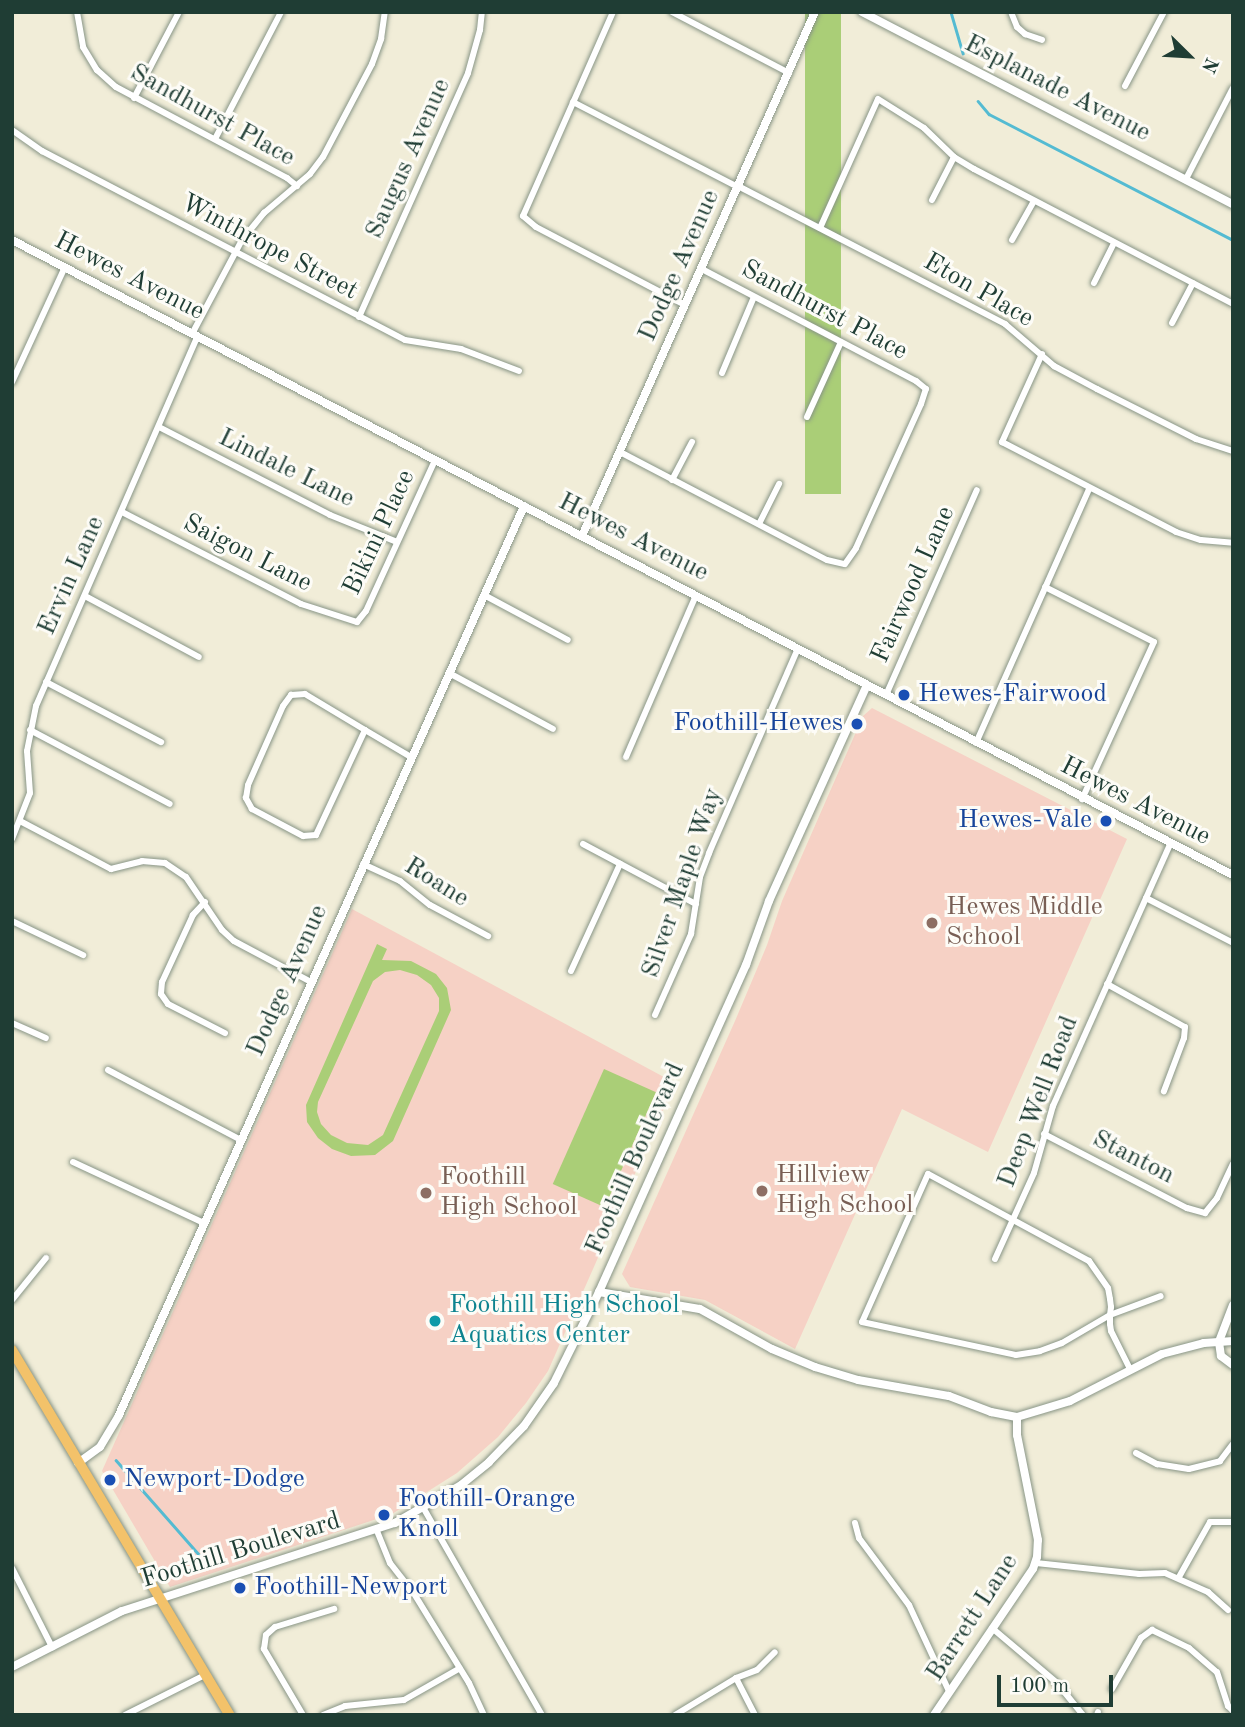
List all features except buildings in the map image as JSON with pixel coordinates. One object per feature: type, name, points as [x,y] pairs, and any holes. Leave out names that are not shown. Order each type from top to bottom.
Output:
[{"type":"main road","points":[[12,1350],[230,1715]]},
{"type":"street","name":"Sandhurst Place","points":[[77,12],[83,47],[97,70],[116,87],[287,178],[297,186]]},
{"type":"street","points":[[134,98],[179,12]]},
{"type":"street","points":[[215,139],[281,12]]},
{"type":"street","name":"Ervin Lane","points":[[12,839],[30,793],[30,730],[46,682],[159,427],[195,335],[234,252],[264,213],[297,186],[323,157],[372,64],[381,39],[384,12]]},
{"type":"street","name":"Saugus Avenue","points":[[359,317],[468,73],[481,30],[482,12]]},
{"type":"street","points":[[613,12],[523,216],[536,227],[685,305]]},
{"type":"street","points":[[672,12],[789,73]]},
{"type":"street","name":"Dodge Avenue","points":[[582,536],[815,12]]},
{"type":"street","name":"Esplanade Avenue","points":[[862,12],[1233,204]]},
{"type":"street","points":[[1011,12],[1017,27],[1025,34],[1042,40]]},
{"type":"street","points":[[1125,86],[1164,12]]},
{"type":"street","points":[[1186,179],[1233,88]]},
{"type":"street","points":[[820,228],[878,99],[924,128],[954,157],[1233,304]]},
{"type":"street","name":"Eton Place","points":[[573,102],[1005,324],[1054,366],[1097,389],[1196,439],[1233,451]]},
{"type":"street","name":"Winthrope Street","points":[[12,130],[42,151],[405,340],[461,349],[519,371]]},
{"type":"street","points":[[932,200],[954,157]]},
{"type":"street","points":[[1012,240],[1034,201]]},
{"type":"street","name":"Hewes Avenue","points":[[12,240],[798,648],[976,744],[1233,875]]},
{"type":"street","points":[[1094,283],[1114,243]]},
{"type":"street","points":[[12,382],[65,267]]},
{"type":"street","name":"Sandhurst Place","points":[[702,269],[916,380],[926,389],[856,548],[845,564],[827,560],[760,524]]},
{"type":"street","points":[[1172,323],[1193,283]]},
{"type":"street","points":[[722,373],[754,297]]},
{"type":"street","points":[[807,417],[841,342]]},
{"type":"street","points":[[1042,354],[1002,442],[1176,533],[1201,540],[1233,543]]},
{"type":"street","points":[[12,357],[22,361]]},
{"type":"street","name":"Lindale Lane","points":[[159,427],[330,516],[397,542]]},
{"type":"street","points":[[672,480],[692,442]]},
{"type":"street","points":[[620,452],[760,524],[779,484]]},
{"type":"street","name":"Bikini Place","points":[[358,622],[366,611],[435,460]]},
{"type":"street","points":[[976,744],[1089,489]]},
{"type":"street","name":"Fairwood Lane","points":[[886,695],[977,490]]},
{"type":"street","name":"Dodge Avenue","points":[[78,1463],[97,1451],[114,1424],[524,506]]},
{"type":"street","name":"Saigon Lane","points":[[122,512],[301,604],[358,622]]},
{"type":"street","points":[[1045,587],[1154,642],[1083,799]]},
{"type":"street","points":[[484,595],[568,640]]},
{"type":"street","points":[[626,757],[696,595]]},
{"type":"street","points":[[85,596],[199,657]]},
{"type":"street","name":"Silver Maple Way","points":[[655,1015],[684,954],[709,853],[798,648]]},
{"type":"street","points":[[449,673],[554,729]]},
{"type":"street","points":[[46,682],[162,742]]},
{"type":"street","name":"Foothill Boulevard","points":[[12,1667],[122,1611],[377,1531],[424,1509],[474,1475],[524,1426],[559,1376],[599,1292],[746,965],[774,890],[867,685]]},
{"type":"street","points":[[365,730],[316,835],[303,836],[252,809],[246,798],[248,785],[291,695],[305,694],[411,757]]},
{"type":"street","points":[[30,730],[170,804]]},
{"type":"street","points":[[20,821],[111,869],[142,861],[165,863],[186,877],[222,930],[234,941],[311,982]]},
{"type":"street","points":[[583,844],[696,904]]},
{"type":"street","name":"Deep Well Road","points":[[995,1259],[1034,1173],[1053,1106],[1170,844]]},
{"type":"street","name":"Roane","points":[[363,864],[400,881],[430,905],[488,936]]},
{"type":"street","points":[[571,971],[620,864]]},
{"type":"street","points":[[1146,898],[1233,943]]},
{"type":"street","points":[[205,902],[193,915],[162,982],[161,994],[168,1004],[225,1033]]},
{"type":"street","points":[[12,921],[83,955]]},
{"type":"street","points":[[1107,984],[1185,1027],[1184,1038],[1164,1091]]},
{"type":"street","points":[[12,1023],[46,1038]]},
{"type":"street","points":[[108,1070],[241,1140]]},
{"type":"street","name":"Stanton","points":[[1044,1135],[1187,1208],[1205,1213],[1217,1199],[1233,1164]]},
{"type":"street","points":[[73,1162],[204,1223]]},
{"type":"street","points":[[1130,1368],[1113,1338],[1110,1315],[1108,1288],[1089,1261],[928,1174],[862,1322],[1016,1355],[1040,1351],[1062,1343],[1110,1315],[1161,1296]]},
{"type":"street","points":[[12,1300],[46,1258]]},
{"type":"street","points":[[599,1292],[700,1309],[772,1349],[815,1367],[858,1380],[949,1396],[991,1412],[1017,1417],[1070,1401],[1162,1354],[1233,1341]]},
{"type":"street","points":[[1233,1305],[1219,1342],[1221,1356],[1233,1365]]},
{"type":"street","name":"Barrett Lane","points":[[934,1715],[1036,1563],[1038,1540],[1017,1435],[1017,1417]]},
{"type":"street","points":[[1136,1453],[1157,1464],[1189,1469],[1220,1461],[1233,1444]]},
{"type":"street","points":[[424,1509],[542,1715]]},
{"type":"street","points":[[1179,1577],[1210,1522],[1233,1522]]},
{"type":"street","points":[[855,1523],[859,1538],[909,1605],[949,1691]]},
{"type":"street","points":[[377,1531],[390,1563],[413,1592],[460,1668],[484,1715]]},
{"type":"street","points":[[1036,1563],[1139,1574],[1165,1573],[1208,1592],[1228,1610]]},
{"type":"street","points":[[12,1568],[52,1647]]},
{"type":"street","points":[[303,1715],[264,1649],[266,1635],[275,1627],[334,1609]]},
{"type":"street","points":[[992,1628],[1057,1683],[1083,1715]]},
{"type":"street","points":[[1112,1689],[1142,1638],[1152,1630],[1189,1648],[1217,1672],[1228,1706],[1233,1711]]},
{"type":"street","points":[[675,1715],[736,1678],[757,1670],[775,1652]]},
{"type":"street","points":[[323,1715],[345,1706],[404,1700],[460,1668]]},
{"type":"street","points":[[125,1715],[205,1675]]},
{"type":"street","points":[[736,1678],[755,1715]]},
{"type":"shaded area","name":"Hewes Middle School","points":[[872,708],[1127,839],[988,1152],[902,1109],[795,1349],[705,1300],[630,1287],[622,1274],[735,1021],[782,901],[863,716]]},
{"type":"shaded area","name":"Foothill High School","points":[[352,909],[675,1083],[548,1371],[498,1437],[457,1473],[392,1514],[170,1587],[102,1471]]},
{"type":"green space","points":[[805,12],[841,12],[841,494],[805,494]]},
{"type":"green space","points":[[377,944],[387,949],[382,960],[411,961],[436,974],[447,988],[451,1010],[393,1141],[375,1155],[351,1156],[332,1149],[318,1138],[307,1122],[306,1105]],"holes":[[[400,970],[417,975],[431,985],[439,998],[439,1011],[383,1135],[368,1145],[347,1143],[331,1135],[321,1124],[317,1112],[318,1102],[373,981],[385,972]]]},
{"type":"green space","points":[[604,1069],[656,1092],[605,1207],[553,1184]]},
{"type":"waterway","points":[[951,12],[963,53]]},
{"type":"waterway","points":[[978,101],[989,114],[1233,240]]},
{"type":"waterway","points":[[116,1460],[209,1566]]},
{"type":"place","name":"Hewes-Fairwood","points":[[904,695]]},
{"type":"place","name":"Foothill-Hewes","points":[[857,724]]},
{"type":"place","name":"Hewes-Vale","points":[[1106,821]]},
{"type":"place","name":"Hewes Middle School","points":[[932,923]]},
{"type":"place","name":"Hillview High School","points":[[762,1191]]},
{"type":"place","name":"Foothill High School","points":[[426,1193]]},
{"type":"place","name":"Foothill High School Aquatics Center","points":[[435,1321]]},
{"type":"place","name":"Newport-Dodge","points":[[110,1480]]},
{"type":"place","name":"Foothill-Orange Knoll","points":[[384,1515]]},
{"type":"place","name":"Foothill-Newport","points":[[240,1588]]}]
